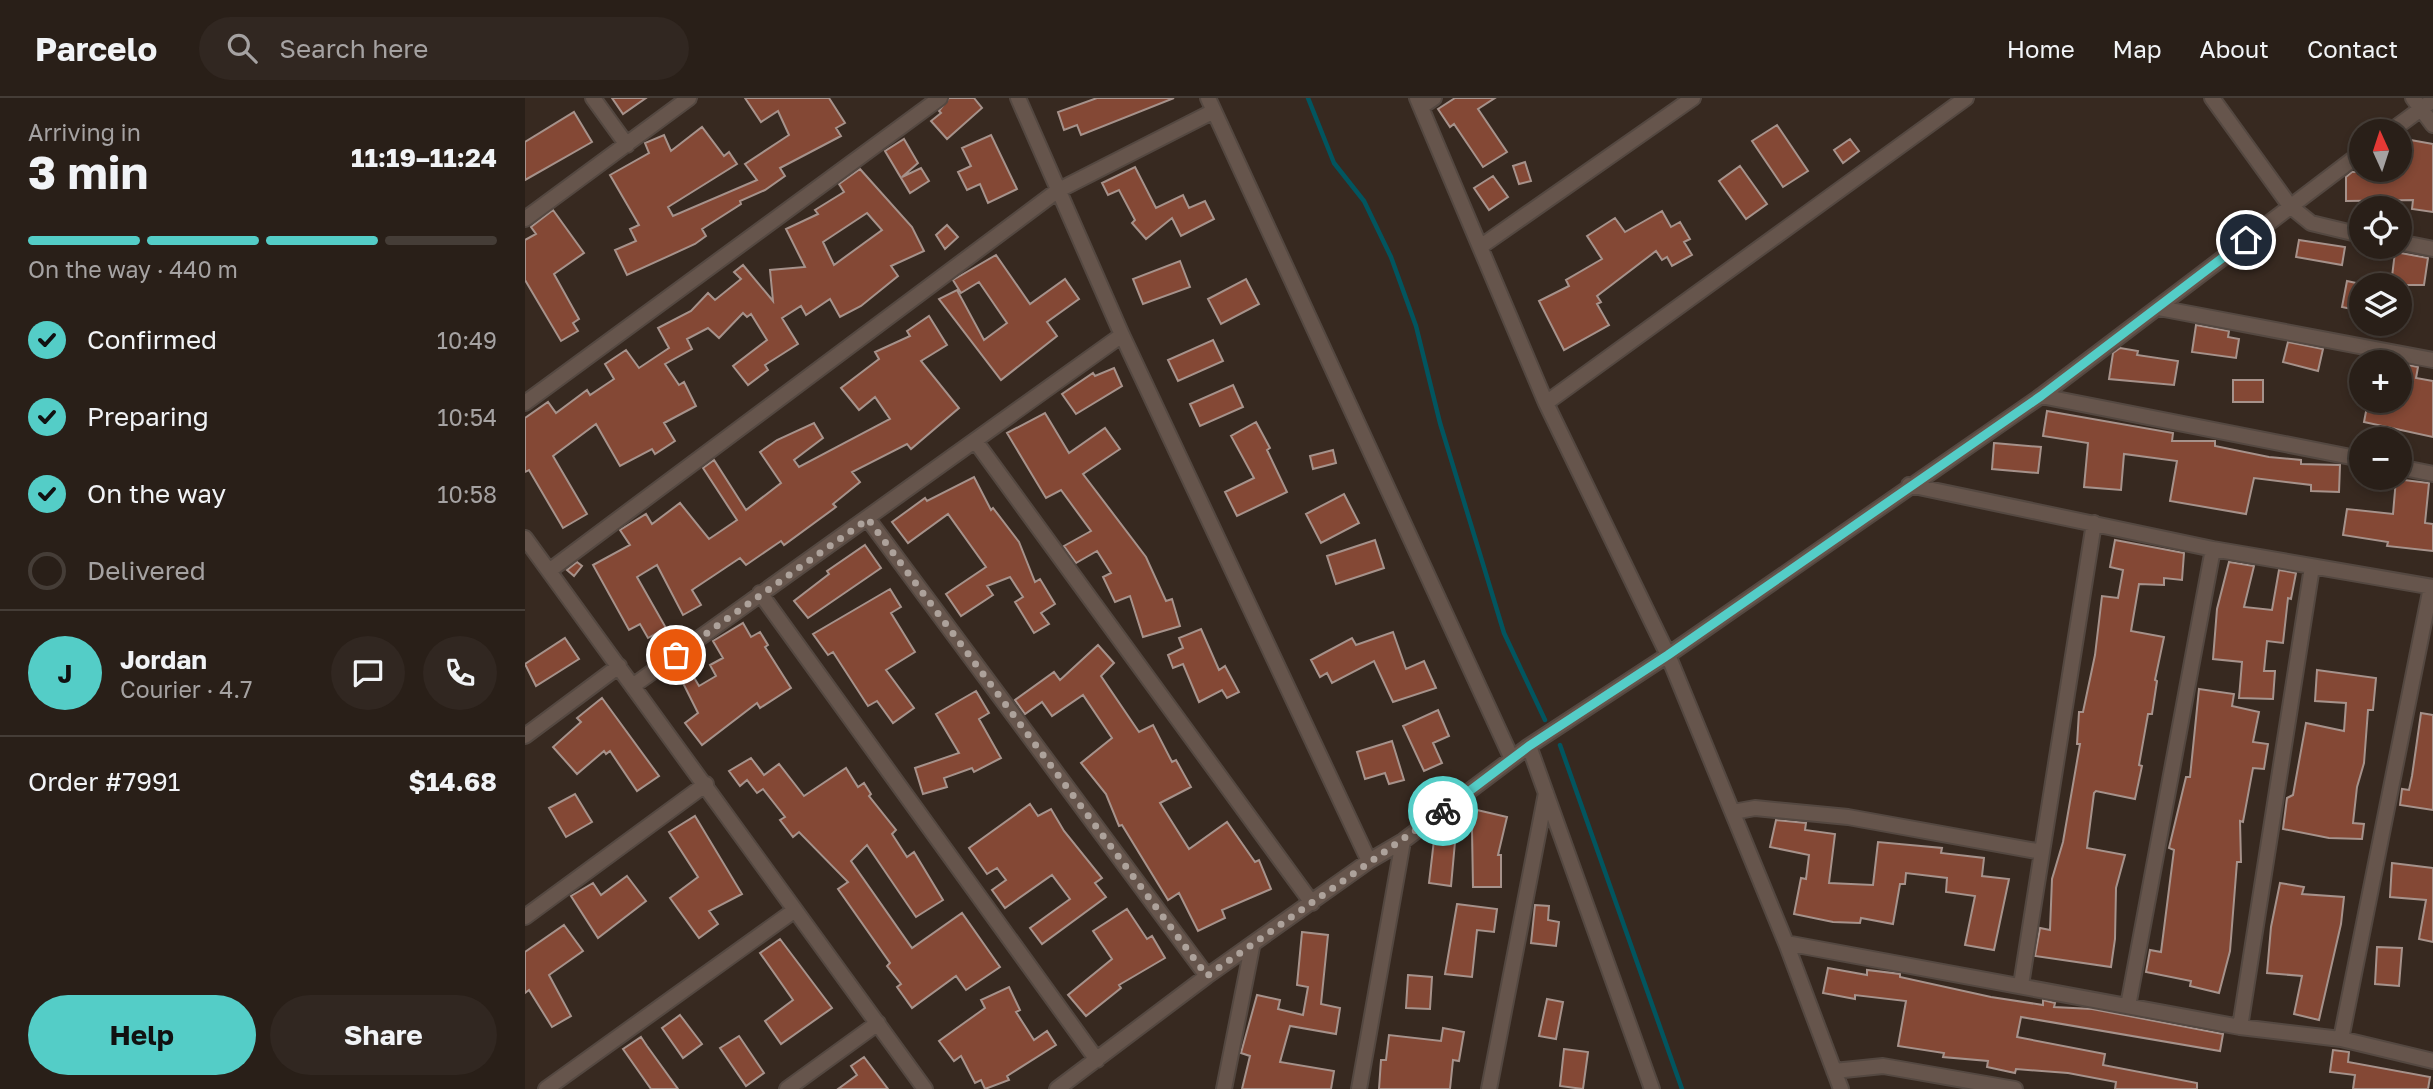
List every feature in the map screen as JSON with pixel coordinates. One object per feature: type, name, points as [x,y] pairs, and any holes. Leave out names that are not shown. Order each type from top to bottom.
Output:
[{"type":"street","points":[[593,98],[628,145]]},
{"type":"street","points":[[525,219],[689,98]]},
{"type":"street","points":[[525,402],[940,98]]},
{"type":"street","points":[[1018,98],[1122,335],[1369,861]]},
{"type":"street","points":[[1434,98],[1419,103],[1546,403],[1668,655],[1786,943],[1841,1089]]},
{"type":"street","points":[[1480,247],[1693,98]]},
{"type":"street","points":[[1546,403],[1966,98]]},
{"type":"street","points":[[2212,98],[2290,206],[2311,223],[2349,232]]},
{"type":"street","points":[[2402,119],[2417,103],[2433,100]]},
{"type":"street","points":[[2417,103],[2433,125]]},
{"type":"street","points":[[549,571],[1057,191],[1211,104],[1512,759]]},
{"type":"street","points":[[1058,1089],[1207,976],[1252,947],[1369,861],[1403,841],[1529,746],[1668,655],[1909,485],[2041,396],[2349,162]]},
{"type":"street","points":[[2412,245],[2433,249]]},
{"type":"street","points":[[2159,308],[2433,360]]},
{"type":"street","points":[[634,685],[1122,335]]},
{"type":"street","points":[[2041,396],[2349,457]]},
{"type":"street","points":[[976,442],[1313,902]]},
{"type":"street","points":[[2412,470],[2433,474]]},
{"type":"street","points":[[1909,485],[2213,549],[2432,587],[2341,1039]]},
{"type":"street","points":[[868,519],[1207,976]]},
{"type":"street","points":[[2021,985],[2095,523]]},
{"type":"street","points":[[525,538],[925,1089]]},
{"type":"street","points":[[2128,1006],[2213,549]]},
{"type":"street","points":[[2240,1027],[2312,567]]},
{"type":"street","points":[[760,593],[1097,1060]]},
{"type":"street","points":[[525,736],[619,666]]},
{"type":"street","points":[[1529,746],[1652,1089]]},
{"type":"street","points":[[525,917],[706,784]]},
{"type":"street","points":[[1489,1089],[1546,791]]},
{"type":"street","points":[[1733,812],[1755,808],[1848,817],[2042,852]]},
{"type":"street","points":[[1537,839],[1558,824]]},
{"type":"street","points":[[1359,1089],[1403,841]]},
{"type":"street","points":[[545,1089],[795,910]]},
{"type":"street","points":[[1786,943],[2240,1027],[2341,1039],[2433,1061]]},
{"type":"street","points":[[1224,1089],[1252,947]]},
{"type":"street","points":[[787,1089],[878,1023]]},
{"type":"street","points":[[1834,1071],[1883,1066],[2015,1089]]},
{"type":"building","points":[[612,98],[646,98],[623,114]]},
{"type":"building","points":[[745,98],[829,98],[845,123],[836,128],[841,136],[780,168],[785,176],[765,190],[740,201],[741,204],[702,229],[706,236],[695,244],[627,275],[615,250],[636,241],[630,229],[639,225],[610,175],[649,153],[645,143],[664,135],[671,151],[702,127],[724,156],[729,152],[737,164],[668,207],[673,216],[757,180],[745,164],[789,135],[778,111],[761,122]]},
{"type":"building","points":[[949,98],[974,98],[982,108],[947,139],[931,121],[941,113],[939,111]]},
{"type":"building","points":[[1097,98],[1174,98],[1081,135],[1077,125],[1064,130],[1058,112]]},
{"type":"building","points":[[1455,98],[1495,98],[1478,109],[1507,152],[1483,167],[1454,124],[1450,127],[1438,109]]},
{"type":"building","points":[[574,112],[592,142],[525,180],[525,142]]},
{"type":"building","points":[[1777,125],[1808,171],[1783,187],[1752,141]]},
{"type":"building","points":[[991,135],[1017,189],[988,203],[980,184],[967,190],[958,172],[971,166],[962,148]]},
{"type":"building","points":[[904,139],[918,163],[902,177],[921,168],[929,181],[910,193],[885,151]]},
{"type":"building","points":[[1850,139],[1859,151],[1843,163],[1834,150]]},
{"type":"building","points":[[2412,140],[2433,144],[2433,212],[2412,209],[2412,196],[2349,196],[2349,201],[2346,201],[2346,177],[2349,174],[2349,182],[2412,182]]},
{"type":"building","points":[[1525,162],[1531,181],[1519,184],[1513,166]]},
{"type":"building","points":[[1740,166],[1767,204],[1746,219],[1719,181]]},
{"type":"building","points":[[1135,167],[1156,208],[1183,195],[1189,208],[1205,201],[1214,219],[1181,236],[1172,218],[1146,239],[1132,223],[1135,220],[1119,190],[1108,195],[1102,183]]},
{"type":"building","points":[[860,169],[912,227],[924,251],[891,266],[898,276],[861,306],[840,317],[830,299],[806,315],[801,306],[782,318],[798,344],[765,365],[768,370],[748,385],[733,366],[767,340],[751,314],[747,317],[743,313],[719,338],[708,328],[687,339],[692,349],[665,364],[679,385],[684,382],[696,406],[664,423],[675,441],[655,454],[652,449],[620,466],[596,424],[553,456],[587,514],[563,528],[529,470],[525,472],[525,418],[548,402],[556,413],[587,390],[590,395],[614,379],[605,364],[626,350],[639,368],[669,348],[658,328],[691,311],[708,293],[715,300],[741,279],[734,272],[743,265],[773,301],[770,270],[805,267],[786,229],[818,214],[815,210],[844,192],[839,184]],"holes":[[[867,213],[882,230],[834,265],[823,242]]]},
{"type":"building","points":[[1493,176],[1508,197],[1489,210],[1474,188]]},
{"type":"building","points":[[553,210],[584,253],[554,274],[579,319],[573,323],[578,331],[561,341],[525,280],[525,240],[536,234],[531,227]]},
{"type":"building","points":[[1662,211],[1671,227],[1680,222],[1690,239],[1684,242],[1692,255],[1672,266],[1667,257],[1662,260],[1656,251],[1597,296],[1601,302],[1597,304],[1609,325],[1564,350],[1539,301],[1569,286],[1566,280],[1602,259],[1587,236],[1615,218],[1625,232]]},
{"type":"building","points":[[947,225],[958,237],[945,249],[936,235]]},
{"type":"building","points":[[2299,240],[2345,247],[2342,265],[2296,257]]},
{"type":"building","points":[[996,255],[1030,304],[1065,279],[1079,299],[1047,322],[1057,336],[1001,380],[939,299],[957,290],[984,340],[1007,323],[979,282],[961,293],[953,280]]},
{"type":"building","points":[[2412,255],[2428,258],[2424,285],[2412,285],[2412,273],[2392,273],[2394,259],[2412,259]]},
{"type":"building","points":[[1180,261],[1190,287],[1143,304],[1133,279]]},
{"type":"building","points":[[1246,279],[1259,304],[1221,324],[1208,299]]},
{"type":"building","points":[[2347,281],[2349,281],[2349,308],[2342,307]]},
{"type":"building","points":[[929,316],[947,345],[921,361],[959,408],[911,449],[907,444],[852,472],[860,482],[833,504],[836,507],[784,545],[781,541],[746,565],[740,558],[692,590],[701,605],[683,615],[657,565],[637,577],[666,628],[648,638],[640,624],[629,630],[593,565],[630,545],[620,530],[646,514],[652,524],[680,503],[709,539],[737,520],[703,468],[714,460],[746,510],[781,483],[760,452],[777,440],[814,423],[823,438],[794,460],[799,467],[890,419],[875,397],[859,410],[841,388],[879,359],[875,352],[910,336],[907,331]]},
{"type":"building","points":[[2196,325],[2229,331],[2228,337],[2239,339],[2236,358],[2192,352]]},
{"type":"building","points":[[1213,340],[1223,361],[1178,381],[1168,360]]},
{"type":"building","points":[[2288,342],[2323,349],[2318,371],[2283,362]]},
{"type":"building","points":[[2120,348],[2138,351],[2137,355],[2178,361],[2174,385],[2109,379],[2113,353]]},
{"type":"building","points":[[2412,366],[2418,367],[2416,378],[2433,381],[2433,437],[2412,432],[2412,427],[2387,427],[2364,422],[2366,413],[2412,413]]},
{"type":"building","points":[[1114,368],[1122,386],[1076,414],[1062,394],[1093,373],[1095,376]]},
{"type":"building","points":[[2233,380],[2263,380],[2263,402],[2233,402]]},
{"type":"building","points":[[1233,385],[1243,407],[1200,426],[1190,404]]},
{"type":"building","points":[[2047,411],[2173,433],[2172,441],[2215,441],[2215,446],[2269,457],[2301,460],[2301,464],[2340,465],[2339,492],[2311,491],[2311,485],[2254,478],[2246,514],[2170,501],[2177,461],[2124,454],[2121,490],[2084,487],[2088,443],[2043,436]]},
{"type":"building","points":[[1045,413],[1069,453],[1105,428],[1120,449],[1083,474],[1146,557],[1166,601],[1172,599],[1180,626],[1143,637],[1130,596],[1115,602],[1103,577],[1111,573],[1097,551],[1076,563],[1064,546],[1091,531],[1061,490],[1046,498],[1007,433]]},
{"type":"building","points":[[1256,422],[1270,448],[1267,450],[1287,492],[1237,516],[1225,492],[1254,478],[1231,436]]},
{"type":"building","points":[[1994,443],[2041,447],[2038,473],[1992,469]]},
{"type":"building","points":[[1333,450],[1336,463],[1313,469],[1310,456]]},
{"type":"building","points":[[974,477],[991,510],[993,508],[1019,542],[1035,582],[1040,579],[1055,604],[1041,613],[1049,624],[1034,633],[1015,602],[1023,597],[1010,577],[987,586],[993,595],[961,616],[946,594],[986,567],[948,514],[908,543],[892,522],[925,498],[927,501]]},
{"type":"building","points":[[2412,481],[2429,483],[2425,523],[2433,524],[2433,551],[2387,546],[2388,542],[2343,535],[2347,509],[2393,514],[2395,490],[2412,490]]},
{"type":"building","points":[[1344,494],[1359,523],[1321,543],[1306,514]]},
{"type":"building","points":[[1375,540],[1384,568],[1336,584],[1327,556]]},
{"type":"building","points":[[2115,540],[2184,553],[2182,580],[2164,578],[2164,585],[2139,584],[2131,631],[2164,637],[2155,680],[2152,714],[2148,714],[2135,799],[2096,791],[2094,793],[2087,848],[2125,855],[2116,888],[2115,939],[2111,967],[2035,956],[2040,928],[2050,930],[2052,879],[2063,842],[2080,744],[2077,744],[2079,712],[2083,712],[2095,655],[2102,596],[2118,598],[2123,570],[2110,567]]},
{"type":"building","points":[[865,545],[881,568],[808,618],[794,601],[829,574],[827,571]]},
{"type":"building","points":[[577,562],[582,566],[574,576],[567,570]]},
{"type":"building","points":[[2229,562],[2254,566],[2244,607],[2272,610],[2279,570],[2296,573],[2291,599],[2288,598],[2283,643],[2267,641],[2264,671],[2275,671],[2273,699],[2239,698],[2242,662],[2213,659],[2217,609]]},
{"type":"building","points":[[890,589],[901,607],[891,613],[915,652],[886,670],[914,708],[893,723],[877,701],[868,706],[833,652],[828,655],[813,634]]},
{"type":"building","points":[[743,623],[751,637],[760,632],[768,645],[765,647],[791,688],[760,708],[757,703],[702,745],[685,723],[698,713],[681,679],[692,674],[699,686],[716,676],[710,665],[723,658],[713,641]]},
{"type":"building","points":[[1201,629],[1219,670],[1225,666],[1239,692],[1227,698],[1222,690],[1199,702],[1183,664],[1173,668],[1168,655],[1183,648],[1179,638]]},
{"type":"building","points":[[1393,632],[1406,669],[1424,661],[1436,688],[1393,702],[1374,661],[1332,683],[1327,673],[1320,677],[1311,660],[1352,638],[1356,645]]},
{"type":"building","points":[[565,638],[579,659],[536,686],[525,664]]},
{"type":"building","points":[[1098,645],[1114,663],[1101,676],[1139,732],[1153,725],[1172,762],[1176,760],[1191,787],[1160,803],[1189,849],[1227,822],[1255,862],[1259,860],[1271,889],[1222,910],[1225,918],[1198,931],[1179,893],[1168,900],[1122,825],[1119,826],[1106,794],[1081,763],[1112,738],[1083,695],[1052,716],[1042,702],[1025,714],[1015,700],[1054,672],[1060,680]]},
{"type":"building","points":[[2317,670],[2376,678],[2373,710],[2368,710],[2364,763],[2357,787],[2353,823],[2364,824],[2362,839],[2329,838],[2283,829],[2287,798],[2293,795],[2306,723],[2344,731],[2346,703],[2315,701]]},
{"type":"building","points":[[2199,689],[2234,694],[2232,706],[2259,712],[2253,742],[2268,744],[2264,769],[2253,768],[2243,822],[2240,821],[2241,862],[2237,862],[2230,951],[2219,993],[2190,986],[2191,981],[2146,972],[2150,950],[2161,952],[2174,850],[2169,848],[2186,777],[2190,777]]},
{"type":"building","points":[[976,691],[989,713],[979,719],[1001,758],[974,772],[972,768],[944,778],[947,787],[923,794],[915,768],[959,753],[936,714]]},
{"type":"building","points":[[602,698],[659,776],[637,791],[610,751],[606,754],[604,751],[577,774],[553,747],[581,722],[577,718]]},
{"type":"building","points":[[1438,710],[1449,736],[1433,743],[1442,763],[1424,771],[1403,726]]},
{"type":"building","points":[[2421,713],[2433,715],[2433,810],[2400,805],[2402,789],[2409,790]]},
{"type":"building","points":[[1392,741],[1404,780],[1389,784],[1385,773],[1365,779],[1357,752]]},
{"type":"building","points":[[751,758],[764,775],[779,764],[804,796],[846,768],[858,787],[864,783],[871,794],[869,796],[896,830],[892,834],[907,857],[914,852],[943,900],[916,917],[867,845],[851,861],[912,948],[962,913],[1000,967],[966,990],[956,976],[912,1008],[897,987],[901,984],[887,966],[890,963],[838,889],[848,882],[799,832],[793,837],[780,820],[785,817],[763,789],[757,793],[747,780],[740,786],[729,771]]},
{"type":"building","points":[[575,794],[592,822],[566,837],[549,808]]},
{"type":"building","points":[[1030,804],[1038,816],[1051,809],[1064,831],[1102,878],[1095,883],[1106,897],[1042,944],[1030,928],[1070,899],[1052,875],[1005,908],[992,890],[1006,880],[997,868],[987,874],[969,848]]},
{"type":"building","points":[[1477,810],[1507,817],[1498,855],[1501,855],[1501,887],[1473,887],[1472,830]]},
{"type":"building","points":[[695,816],[742,894],[709,911],[718,924],[699,938],[670,898],[698,877],[669,832]]},
{"type":"building","points":[[1776,820],[1806,823],[1805,830],[1835,834],[1829,883],[1873,885],[1878,842],[1942,848],[1941,853],[1984,858],[1982,876],[2009,879],[1994,950],[1965,945],[1975,896],[1946,892],[1947,878],[1906,873],[1905,884],[1900,884],[1893,924],[1861,918],[1860,923],[1833,922],[1794,914],[1801,878],[1806,879],[1809,855],[1770,847]]},
{"type":"building","points":[[1434,840],[1455,842],[1451,886],[1429,883]]},
{"type":"building","points":[[2392,863],[2433,868],[2433,942],[2419,939],[2426,900],[2390,897]]},
{"type":"building","points":[[627,876],[646,901],[598,938],[571,896],[593,883],[601,895]]},
{"type":"building","points":[[2280,883],[2304,887],[2302,894],[2344,897],[2341,924],[2319,1020],[2294,1014],[2302,976],[2267,973],[2271,927]]},
{"type":"building","points":[[1457,904],[1497,909],[1494,932],[1477,930],[1472,977],[1445,974]]},
{"type":"building","points":[[1535,905],[1549,906],[1548,920],[1559,922],[1556,946],[1531,943]]},
{"type":"building","points":[[1127,909],[1147,939],[1152,936],[1165,958],[1119,985],[1121,988],[1086,1016],[1068,995],[1112,959],[1093,931]]},
{"type":"building","points":[[564,925],[583,951],[549,975],[571,1016],[552,1027],[529,990],[525,993],[525,952]]},
{"type":"building","points":[[1302,932],[1328,935],[1321,1004],[1340,1008],[1336,1034],[1290,1026],[1280,1062],[1334,1071],[1331,1089],[1242,1089],[1250,1056],[1241,1053],[1257,995],[1280,1000],[1278,1009],[1303,1015],[1308,987],[1297,985]]},
{"type":"building","points":[[780,939],[832,1008],[781,1044],[765,1021],[793,1000],[760,953]]},
{"type":"building","points":[[2377,947],[2402,948],[2399,986],[2375,984]]},
{"type":"building","points":[[1828,968],[1867,975],[1867,970],[1900,974],[1900,977],[1991,997],[2043,1005],[2043,1000],[2055,1003],[2054,1007],[2092,1009],[2223,1034],[2220,1051],[2021,1017],[2017,1037],[2105,1054],[2103,1065],[2197,1083],[2197,1089],[2115,1089],[2116,1082],[2068,1073],[2016,1069],[2015,1073],[1987,1067],[1988,1061],[1943,1057],[1944,1053],[1898,1046],[1906,1001],[1855,995],[1855,999],[1823,993]]},
{"type":"building","points":[[1408,975],[1432,977],[1430,1009],[1406,1008]]},
{"type":"building","points":[[1009,987],[1020,1010],[1016,1012],[1034,1040],[1047,1031],[1056,1045],[1007,1076],[1009,1080],[985,1089],[981,1080],[975,1083],[961,1056],[954,1061],[939,1041],[985,1008],[981,1000]]},
{"type":"building","points":[[1547,999],[1563,1002],[1556,1039],[1539,1036]]},
{"type":"building","points":[[680,1015],[702,1044],[683,1058],[662,1028]]},
{"type":"building","points":[[1443,1028],[1464,1032],[1459,1061],[1453,1060],[1450,1089],[1379,1089],[1381,1060],[1386,1060],[1389,1035],[1441,1041]]},
{"type":"building","points":[[739,1036],[764,1073],[746,1086],[720,1048]]},
{"type":"building","points":[[641,1037],[678,1089],[651,1089],[623,1049]]},
{"type":"building","points":[[1564,1049],[1588,1052],[1583,1089],[1560,1086]]},
{"type":"building","points":[[2333,1050],[2349,1052],[2348,1062],[2430,1077],[2428,1089],[2353,1089],[2355,1075],[2330,1072]]},
{"type":"building","points":[[864,1057],[888,1089],[838,1089],[857,1075],[851,1066]]},
{"type":"waterway","points":[[1308,98],[1334,163],[1364,201],[1391,257],[1416,326],[1440,423],[1504,633],[1545,720]]},
{"type":"waterway","points":[[1560,745],[1682,1089]]},
{"type":"way so far","points":[[676,655],[868,519],[1207,976],[1443,811]]},
{"type":"route","points":[[1443,811],[1529,746],[1668,655],[1909,485],[2041,396],[2246,240]]}]
